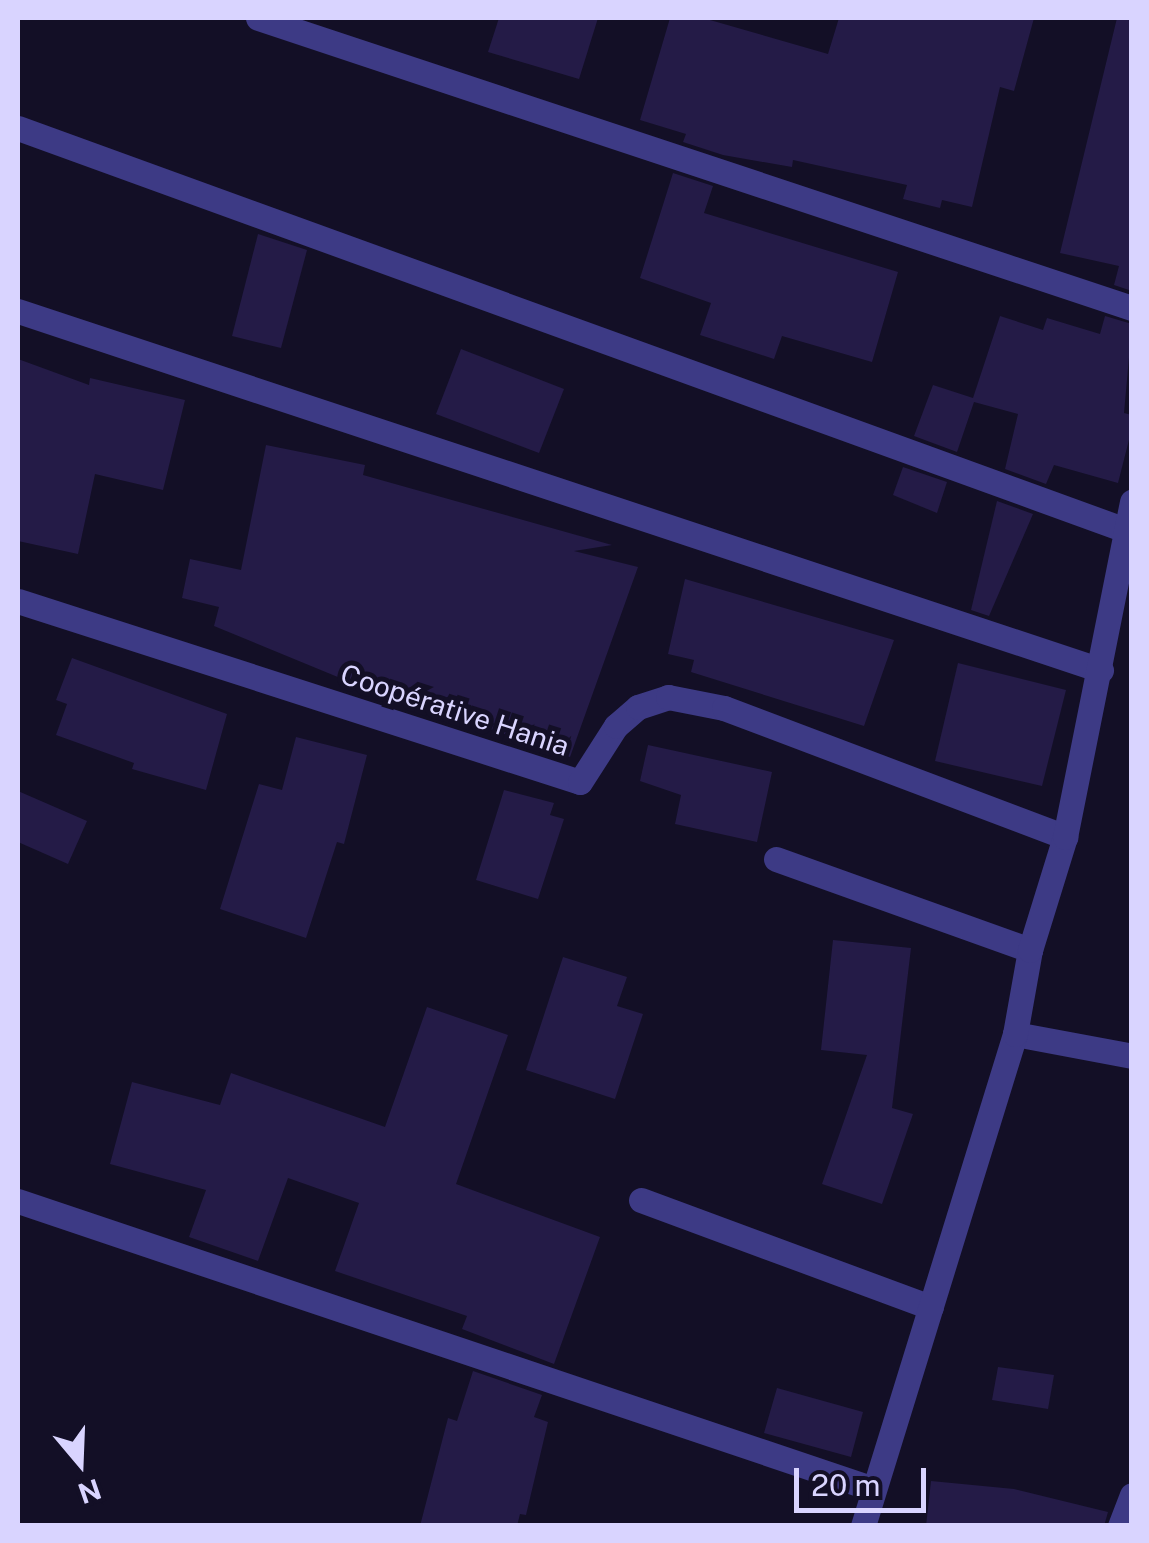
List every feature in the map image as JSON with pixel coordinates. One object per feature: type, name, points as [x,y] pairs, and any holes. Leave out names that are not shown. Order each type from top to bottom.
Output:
[{"type":"street","points":[[258,18],[1132,308]]},
{"type":"street","points":[[18,128],[1123,529]]},
{"type":"street","points":[[18,311],[1101,670]]},
{"type":"street","points":[[863,1526],[871,1488],[1015,1034],[1030,950],[1065,836],[1101,670],[1123,529],[1132,502]]},
{"type":"street","name":"Coopérative Hania","points":[[18,601],[580,782],[616,726],[638,707],[668,697],[724,708],[1065,836]]},
{"type":"street","points":[[776,859],[1030,950]]},
{"type":"street","points":[[1015,1034],[1132,1056]]},
{"type":"street","points":[[641,1200],[931,1307]]},
{"type":"street","points":[[18,1201],[871,1488]]},
{"type":"street","points":[[1120,1526],[1132,1495]]},
{"type":"building","points":[[499,18],[598,18],[579,79],[488,52]]},
{"type":"building","points":[[670,18],[703,18],[828,54],[839,18],[1034,18],[1014,91],[1000,87],[972,207],[942,200],[940,208],[903,199],[907,185],[793,160],[792,167],[723,155],[683,142],[686,134],[640,120]]},
{"type":"building","points":[[1117,18],[1132,18],[1132,291],[1114,285],[1119,266],[1060,253]]},
{"type":"building","points":[[673,173],[713,186],[704,213],[898,272],[872,362],[782,336],[774,359],[700,335],[711,303],[640,278]]},
{"type":"building","points":[[258,234],[307,250],[281,348],[232,336]]},
{"type":"building","points":[[1000,316],[1043,330],[1047,318],[1100,334],[1105,316],[1132,324],[1124,413],[1132,415],[1132,428],[1118,483],[1054,465],[1046,484],[1005,469],[1018,414],[974,402],[957,452],[914,436],[933,385],[973,398]]},
{"type":"building","points":[[461,349],[564,389],[539,453],[436,414]]},
{"type":"building","points":[[18,359],[89,385],[90,378],[185,400],[163,490],[95,474],[78,554],[18,541]]},
{"type":"building","points":[[266,445],[365,465],[363,475],[612,545],[574,551],[638,567],[570,757],[415,703],[413,708],[214,626],[219,607],[182,598],[190,559],[241,570]]},
{"type":"building","points":[[903,467],[947,482],[937,513],[893,495]]},
{"type":"building","points":[[997,501],[1033,514],[989,616],[971,610]]},
{"type":"building","points":[[685,579],[894,640],[864,726],[691,672],[694,660],[668,654]]},
{"type":"building","points":[[72,658],[227,714],[206,790],[132,769],[134,763],[56,735],[67,704],[56,700]]},
{"type":"building","points":[[958,663],[1066,690],[1042,786],[935,761]]},
{"type":"building","points":[[296,737],[367,755],[344,844],[337,842],[306,938],[220,909],[259,784],[282,790]]},
{"type":"building","points":[[648,745],[772,772],[757,842],[675,824],[681,795],[640,781]]},
{"type":"building","points":[[504,790],[554,803],[550,815],[564,819],[538,899],[476,880]]},
{"type":"building","points":[[18,791],[87,821],[68,864],[18,842]]},
{"type":"building","points":[[833,940],[911,948],[892,1108],[913,1114],[882,1204],[822,1184],[867,1055],[821,1050]]},
{"type":"building","points":[[563,957],[627,977],[617,1006],[643,1014],[615,1099],[526,1070]]},
{"type":"building","points":[[427,1007],[508,1035],[456,1184],[600,1237],[554,1364],[462,1329],[467,1316],[335,1271],[359,1203],[288,1178],[258,1261],[189,1237],[206,1190],[110,1164],[132,1082],[220,1105],[231,1073],[385,1127]]},
{"type":"building","points":[[998,1367],[1054,1375],[1048,1409],[992,1400]]},
{"type":"building","points":[[473,1371],[542,1395],[534,1417],[548,1422],[526,1515],[520,1514],[517,1526],[420,1526],[448,1418],[457,1421]]},
{"type":"building","points":[[777,1388],[863,1412],[851,1457],[764,1433]]},
{"type":"building","points":[[931,1481],[1014,1489],[1108,1512],[1104,1526],[926,1526]]}]
